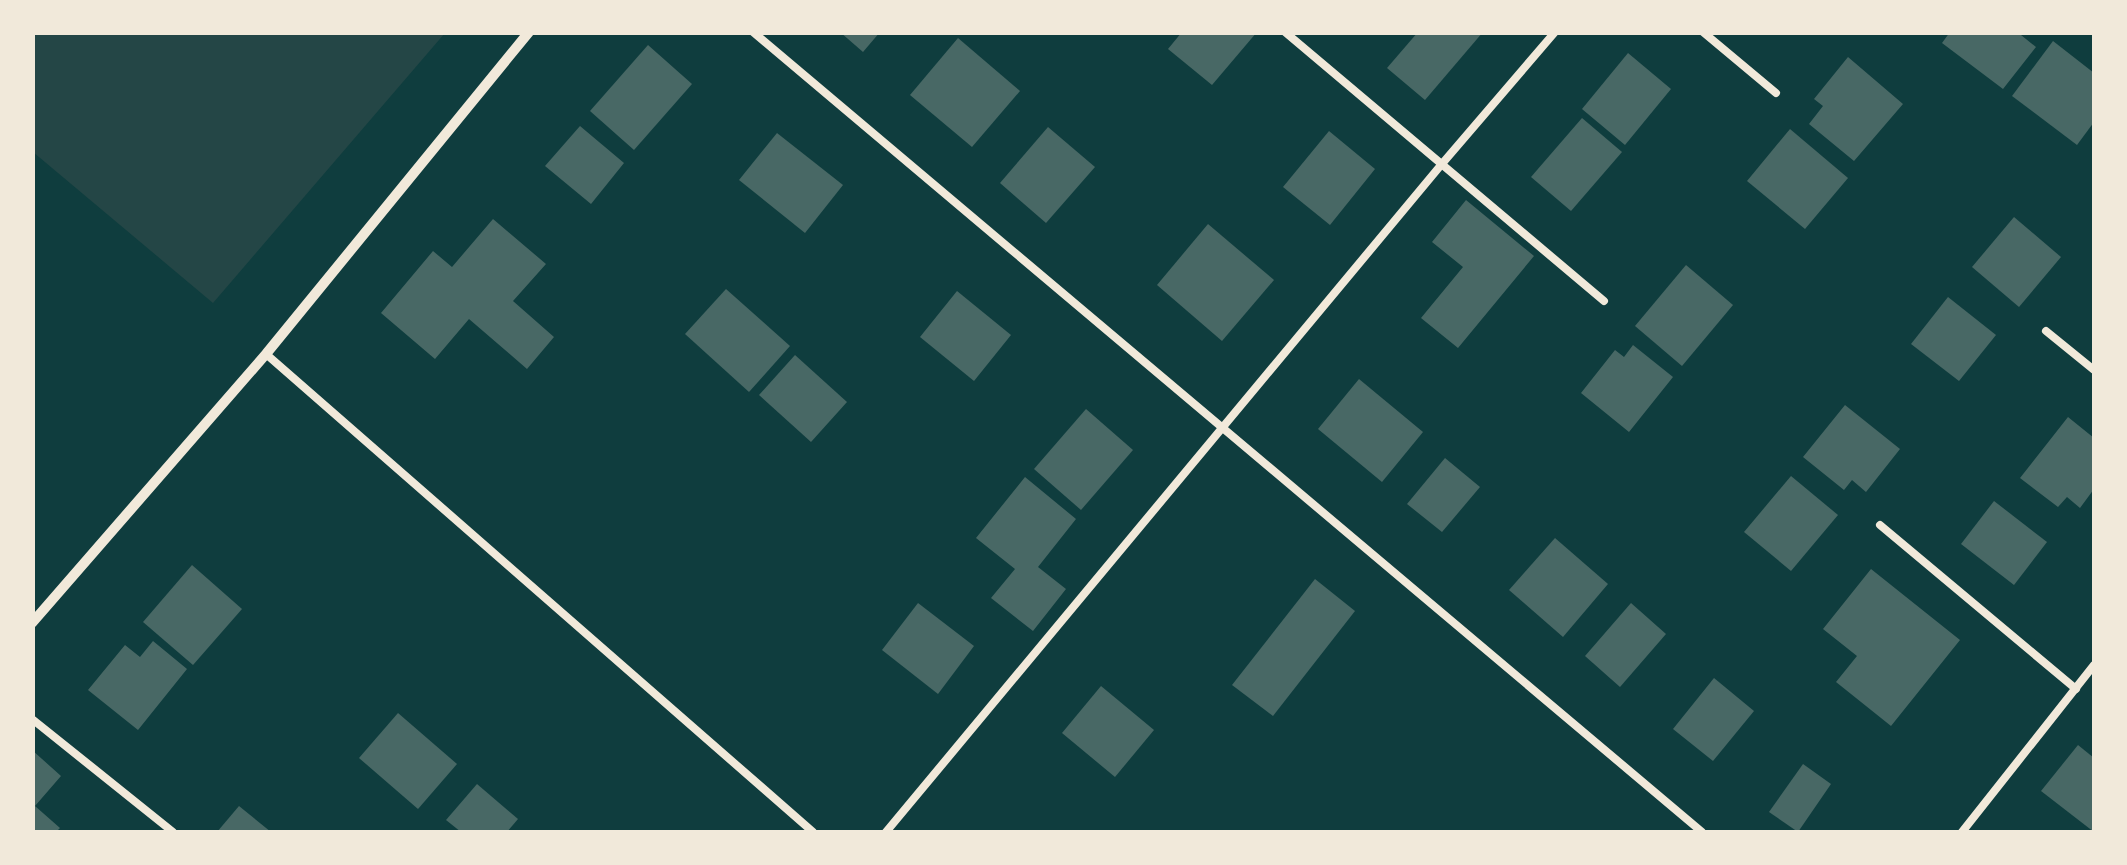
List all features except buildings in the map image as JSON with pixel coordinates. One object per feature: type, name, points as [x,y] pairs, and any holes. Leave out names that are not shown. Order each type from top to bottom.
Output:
[{"type":"street","points":[[32,623],[266,354],[529,32]]},
{"type":"lane","points":[[753,32],[1702,832]]},
{"type":"lane","points":[[1285,32],[1604,301]]},
{"type":"lane","points":[[886,832],[1555,32]]},
{"type":"lane","points":[[1703,32],[1776,92]]},
{"type":"lane","points":[[2046,331],[2094,370]]},
{"type":"lane","points":[[266,354],[813,832]]},
{"type":"lane","points":[[1880,525],[2076,689]]},
{"type":"lane","points":[[1962,832],[2094,665]]},
{"type":"lane","points":[[32,719],[173,832]]},
{"type":"shaded area","points":[[32,33],[445,33],[213,303],[33,152]]}]
